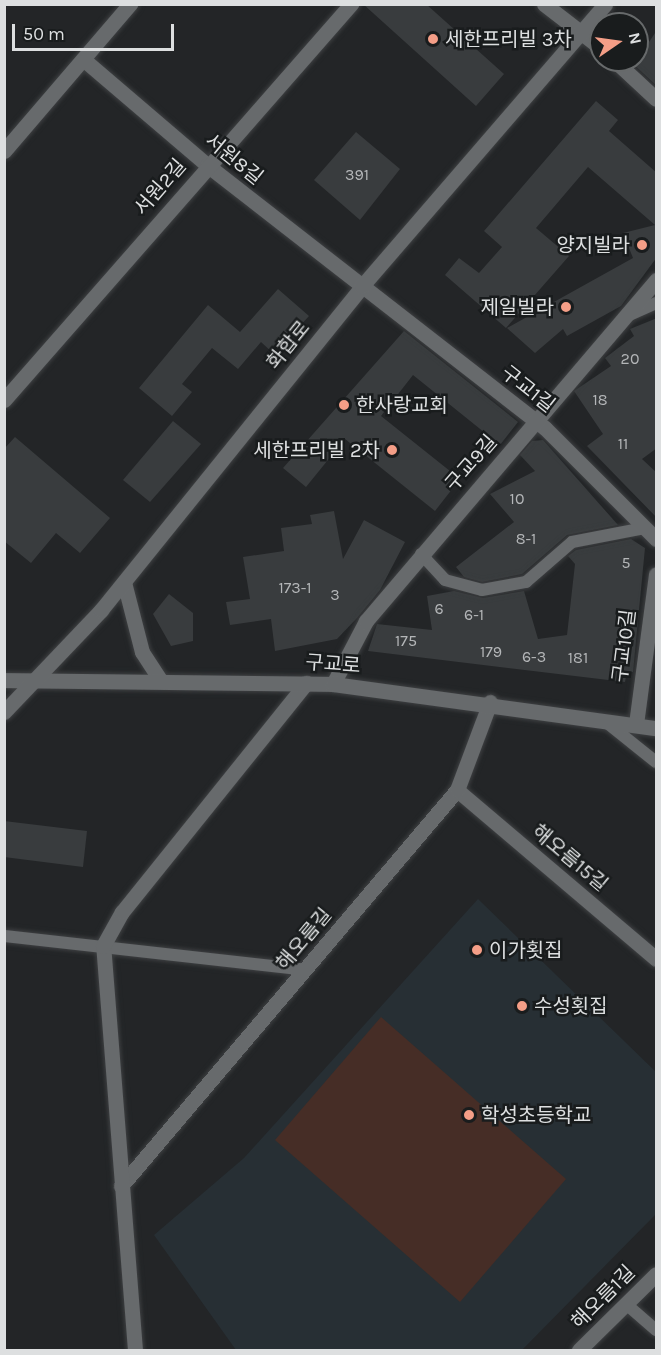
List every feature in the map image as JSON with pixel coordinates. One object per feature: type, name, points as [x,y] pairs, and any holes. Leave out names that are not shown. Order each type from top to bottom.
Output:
[{"type":"street","points":[[4,151],[130,4]]},
{"type":"street","name":"서원2길","points":[[4,400],[207,165],[351,4]]},
{"type":"street","points":[[544,4],[589,37]]},
{"type":"street","name":"화합로","points":[[4,712],[124,582],[362,286],[605,4]]},
{"type":"street","name":"서원8길","points":[[83,59],[207,165],[362,286]]},
{"type":"street","points":[[627,72],[657,99]]},
{"type":"street","name":"구교9길","points":[[333,684],[366,621],[657,280]]},
{"type":"street","name":"구교1길","points":[[362,286],[536,421],[657,539]]},
{"type":"street","name":"구교10길","points":[[636,724],[657,574]]},
{"type":"street","points":[[124,582],[142,652],[160,680]]},
{"type":"street","name":"구교로","points":[[4,680],[36,678],[333,684],[490,702],[657,728]]},
{"type":"street","points":[[135,1350],[103,946],[122,912],[306,683]]},
{"type":"street","name":"해오름길","points":[[121,1186],[457,790],[490,702]]},
{"type":"street","name":"해오름15길","points":[[457,790],[657,959]]},
{"type":"street","name":"해오름1길","points":[[579,1350],[657,1274]]},
{"type":"lane","points":[[623,318],[657,303]]},
{"type":"lane","points":[[421,554],[445,580],[482,590],[526,582],[572,543],[645,528]]},
{"type":"lane","points":[[603,719],[657,762]]},
{"type":"lane","points":[[4,936],[306,970]]},
{"type":"lane","points":[[626,1304],[657,1330]]},
{"type":"shaded area","name":"학성초등학교","points":[[478,899],[656,1072],[656,1214],[522,1350],[236,1350],[154,1235],[244,1158]]},
{"type":"shaded area","points":[[381,1017],[566,1179],[460,1302],[275,1140]]},
{"type":"building","name":"세한프리빌 3차","points":[[363,4],[426,4],[504,74],[476,106]]},
{"type":"building","points":[[657,30],[657,86],[642,72],[649,72],[649,42]]},
{"type":"building","points":[[596,101],[618,120],[609,131],[657,173],[657,257],[621,306],[567,336],[563,329],[535,353],[507,328],[633,258],[623,233],[655,225],[588,167],[536,228],[569,256],[506,328],[445,275],[459,258],[479,273],[502,247],[484,231]]},
{"type":"building","points":[[356,132],[400,169],[360,220],[314,180]]},
{"type":"building","points":[[278,289],[309,316],[274,354],[261,342],[238,369],[212,348],[182,384],[192,392],[172,416],[139,388],[208,305],[240,332]]},
{"type":"building","points":[[657,318],[657,448],[642,459],[657,473],[657,518],[587,446],[603,434],[574,391],[611,366],[605,358],[634,336],[630,329]]},
{"type":"building","points":[[404,331],[518,422],[500,445],[413,375],[381,416],[460,479],[435,511],[345,439],[306,487],[283,468]]},
{"type":"building","points":[[173,421],[201,444],[150,502],[123,480]]},
{"type":"building","points":[[15,437],[110,518],[80,553],[56,533],[31,563],[4,541],[4,449]]},
{"type":"building","points":[[543,440],[618,525],[567,535],[522,574],[482,582],[464,577],[456,567],[514,522],[490,494],[535,471],[520,455],[532,441]]},
{"type":"building","points":[[334,511],[343,559],[364,520],[405,542],[380,590],[357,618],[337,639],[275,651],[271,619],[230,625],[226,602],[250,599],[243,557],[284,551],[281,528],[312,524],[310,515]]},
{"type":"building","points":[[631,539],[645,548],[633,672],[627,671],[625,682],[368,651],[377,624],[432,630],[427,596],[454,591],[483,598],[524,591],[538,639],[567,635],[575,564],[568,556],[576,550]]},
{"type":"building","points":[[169,594],[193,613],[193,641],[171,646],[153,614]]},
{"type":"building","points":[[4,821],[87,831],[83,867],[4,857]]},
{"type":"place","name":"세한프리빌 3차","points":[[433,39]]},
{"type":"place","name":"양지빌라","points":[[642,245]]},
{"type":"place","name":"제일빌라","points":[[566,307]]},
{"type":"place","name":"한사랑교회","points":[[344,405]]},
{"type":"place","name":"세한프리빌 2차","points":[[392,450]]},
{"type":"place","name":"이가횟집","points":[[477,950]]},
{"type":"place","name":"수성횟집","points":[[522,1006]]},
{"type":"place","name":"학성초등학교","points":[[469,1115]]}]
